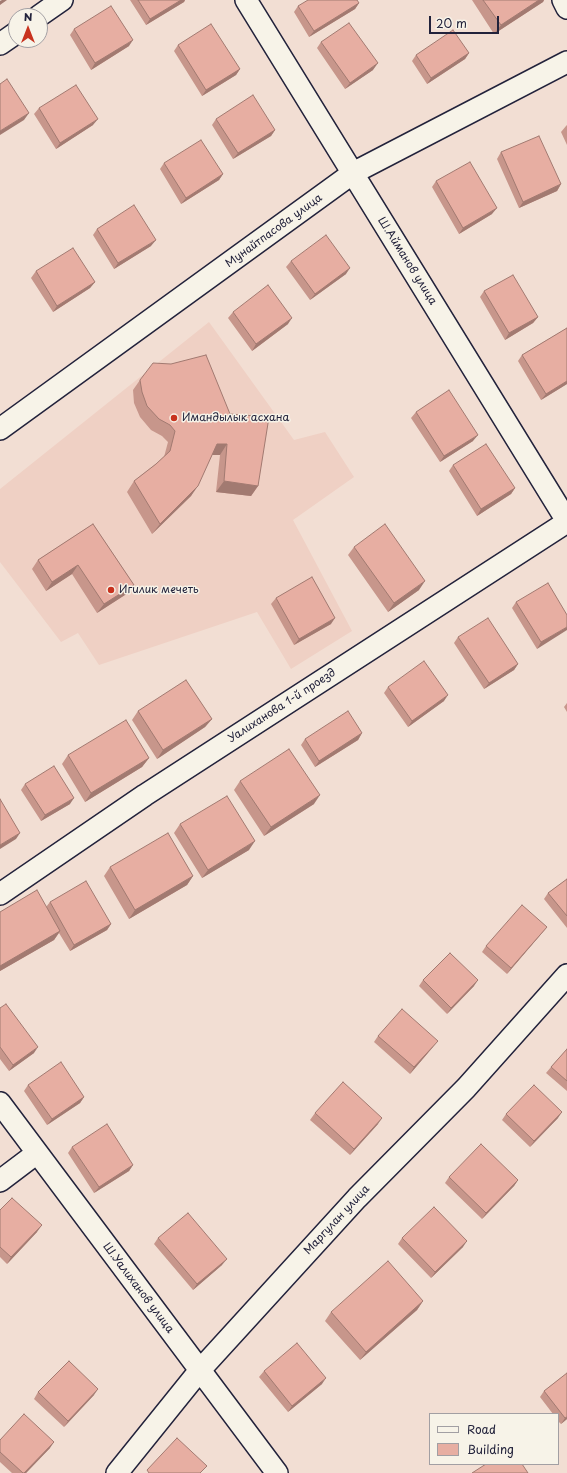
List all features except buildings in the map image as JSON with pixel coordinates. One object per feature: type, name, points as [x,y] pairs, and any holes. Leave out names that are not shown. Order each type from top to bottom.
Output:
[{"type":"street","points":[[48,10],[62,0]]},
{"type":"street","name":"Ш.Айманов улица","points":[[246,0],[567,522]]},
{"type":"street","points":[[563,0],[567,8]]},
{"type":"street","name":"Мунайтпасова улица","points":[[0,429],[353,173],[567,62]]},
{"type":"street","name":"Уалиханова 1-й проезд","points":[[0,894],[145,794],[567,522]]},
{"type":"street","name":"Маргулан улица","points":[[117,1473],[200,1370],[357,1198],[466,1088],[567,975]]},
{"type":"street","name":"Ш.Уалиханов улица","points":[[0,1103],[277,1473]]},
{"type":"street","points":[[0,1180],[37,1153]]},
{"type":"shaded area","points":[[209,322],[294,440],[325,432],[354,477],[293,520],[352,631],[291,669],[257,612],[99,665],[78,633],[61,642],[0,562],[0,489]]},
{"type":"place","name":"Имандылык асхана","points":[[174,418]]},
{"type":"place","name":"Игилик мечеть","points":[[111,590]]}]
